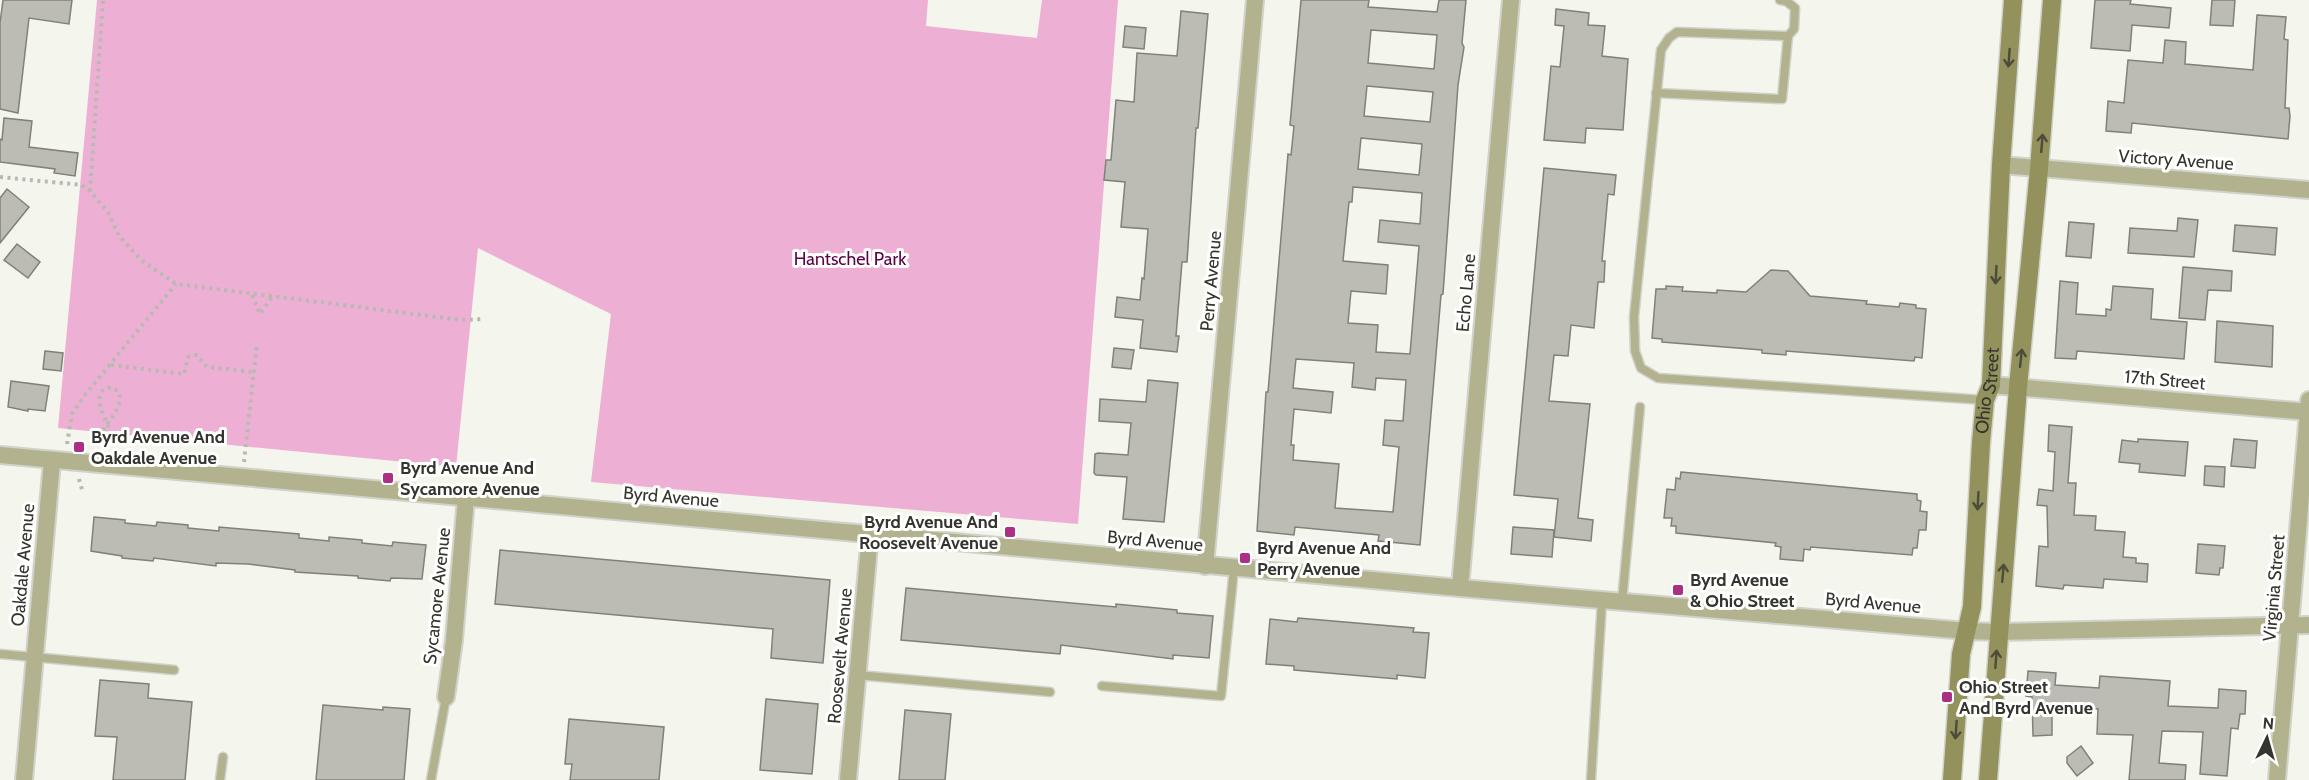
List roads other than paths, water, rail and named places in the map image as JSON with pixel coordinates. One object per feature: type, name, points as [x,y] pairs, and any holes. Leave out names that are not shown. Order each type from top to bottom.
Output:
[{"type":"street","name":"Perry Avenue","points":[[1205,566],[1255,0]]},
{"type":"street","name":"Echo Lane","points":[[1460,588],[1511,0]]},
{"type":"street","name":"Ohio Street","points":[[1952,780],[1961,654],[1972,607],[1981,442],[1988,392],[2013,0]]},
{"type":"street","name":"Ohio Street","points":[[1988,780],[2018,387],[2040,169],[2052,0]]},
{"type":"street","name":"Victory Avenue","points":[[2001,165],[2309,190]]},
{"type":"street","name":"17th Street","points":[[1988,392],[2018,387],[2309,408]]},
{"type":"street","name":"Virginia Street","points":[[2277,780],[2309,408]]},
{"type":"street","name":"Byrd Avenue","points":[[0,455],[1205,566],[1967,631],[2309,625]]},
{"type":"street","name":"Oakdale Avenue","points":[[24,780],[52,461]]},
{"type":"street","name":"Sycamore Avenue","points":[[446,697],[454,640],[466,498]]},
{"type":"street","name":"Roosevelt Avenue","points":[[848,780],[870,535]]},
{"type":"lane","points":[[1656,93],[1782,99],[1788,36],[1794,29],[1795,8],[1786,1],[1780,0]]},
{"type":"lane","points":[[1788,36],[1677,32],[1669,38],[1661,50],[1634,317],[1635,351],[1641,369],[1658,378],[1988,392]]},
{"type":"lane","points":[[1622,602],[1640,407]]},
{"type":"lane","points":[[1102,686],[1221,696],[1234,568]]},
{"type":"lane","points":[[1591,780],[1602,601]]},
{"type":"lane","points":[[0,654],[174,670]]},
{"type":"lane","points":[[857,675],[1050,692]]},
{"type":"lane","points":[[431,780],[446,697]]},
{"type":"lane","points":[[220,780],[223,757]]},
{"type":"place","name":"Byrd Avenue And Oakdale Avenue","points":[[79,447]]},
{"type":"place","name":"Byrd Avenue And Sycamore Avenue","points":[[388,478]]},
{"type":"place","name":"Byrd Avenue And Roosevelt Avenue","points":[[1010,532]]},
{"type":"place","name":"Byrd Avenue And Perry Avenue","points":[[1245,558]]},
{"type":"place","name":"Byrd Avenue & Ohio Street","points":[[1678,590]]},
{"type":"place","name":"Ohio Street And Byrd Avenue","points":[[1947,697]]},
{"type":"park label","name":"Hantschel Park","points":[[850,259]]}]
